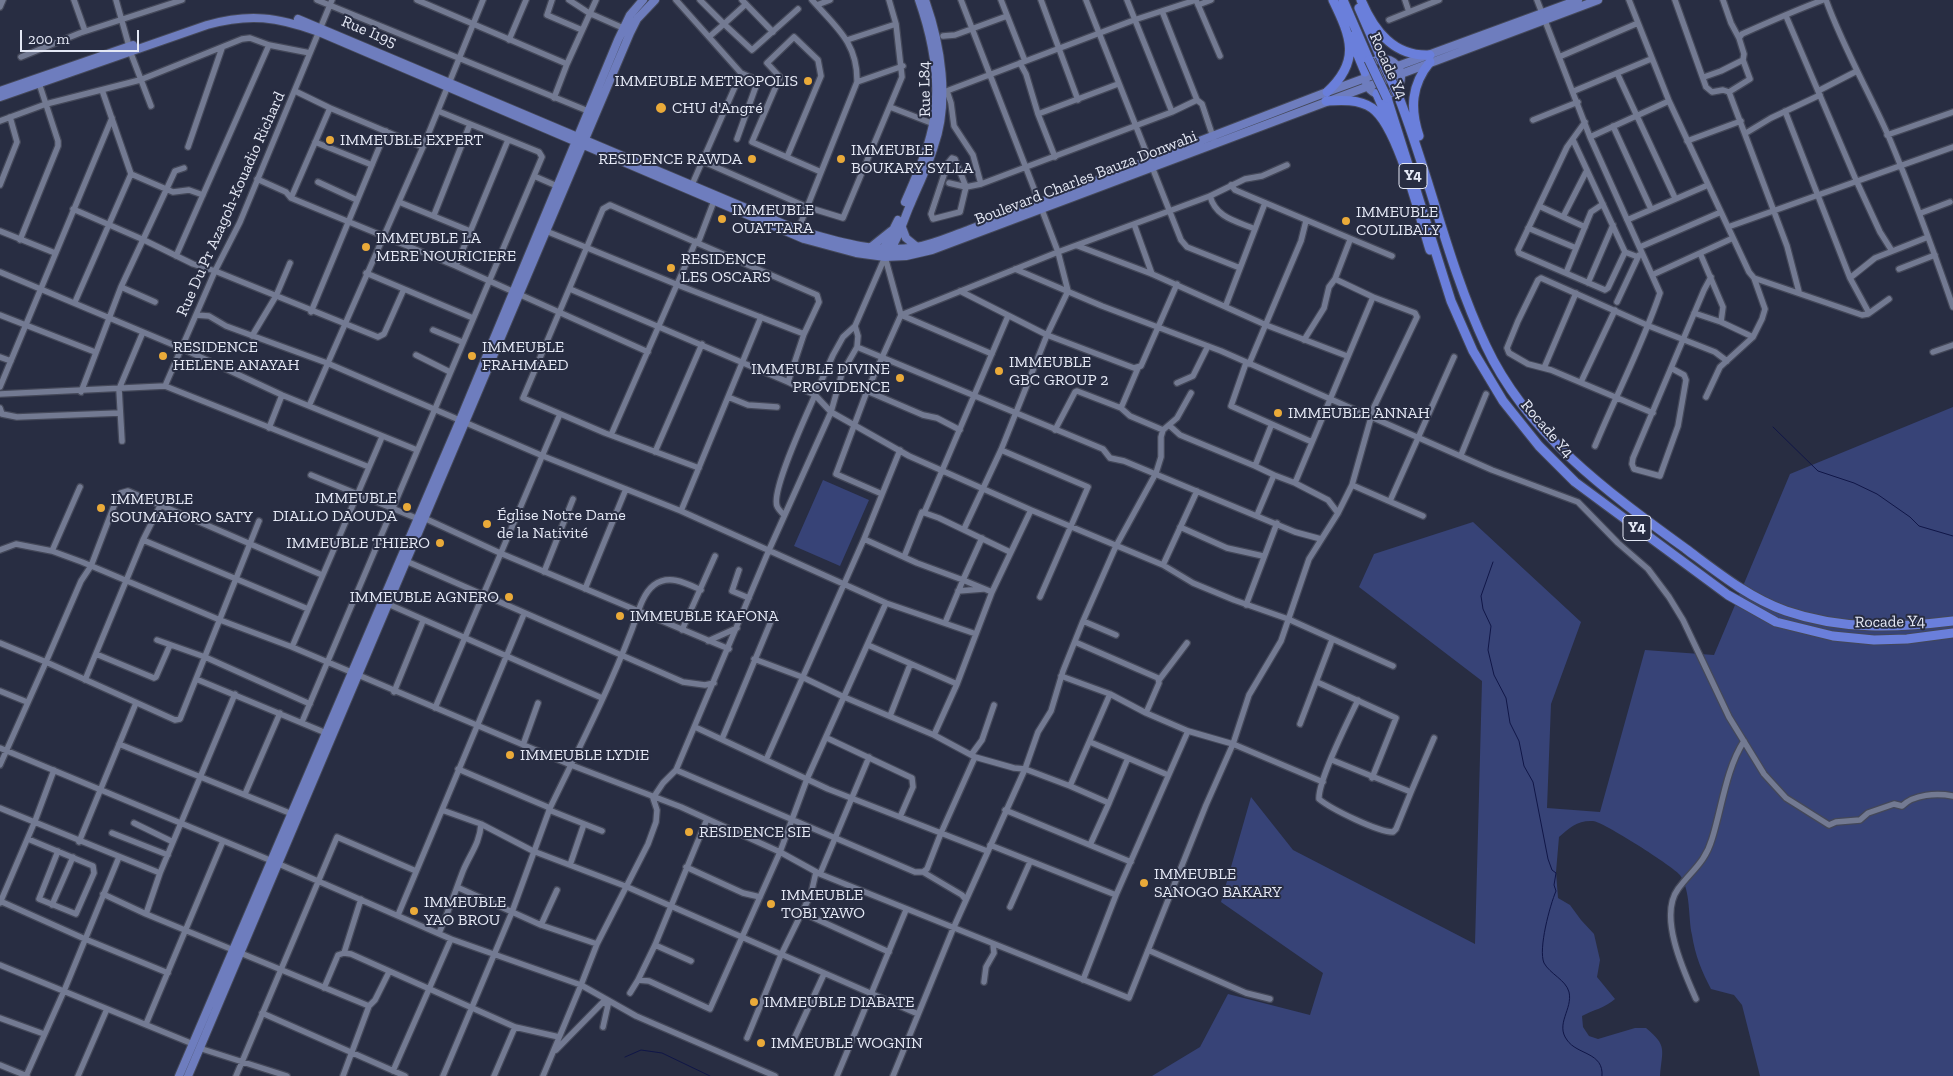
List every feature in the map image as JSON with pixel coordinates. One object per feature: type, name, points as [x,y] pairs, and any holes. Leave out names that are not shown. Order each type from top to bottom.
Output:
[{"type":"highway","points":[[1333,0],[1366,79]]},
{"type":"highway","name":"Rocade Y4","points":[[1343,0],[1387,98],[1451,301],[1484,371],[1503,401],[1539,446],[1575,482],[1728,595],[1776,622],[1833,636],[1899,640],[1953,633]]},
{"type":"highway","name":"Rocade Y4","points":[[1356,0],[1398,91],[1461,283],[1486,347],[1514,395],[1548,436],[1583,469],[1642,516],[1730,581],[1785,611],[1828,623],[1871,627],[1908,626],[1953,621]]},
{"type":"highway","points":[[1363,4],[1383,57]]},
{"type":"highway","points":[[1363,4],[1386,41],[1410,54],[1430,58],[1414,92],[1413,103],[1417,130]]},
{"type":"highway","points":[[1344,23],[1350,54],[1349,64],[1341,80],[1327,97],[1370,107],[1379,114],[1397,147]]},
{"type":"highway","points":[[1398,91],[1417,130],[1445,219],[1461,283]]},
{"type":"highway","points":[[1377,94],[1397,147],[1431,253],[1451,301]]},
{"type":"main road","points":[[516,293],[546,231],[580,140],[622,42],[623,28],[630,15],[643,0]]},
{"type":"main road","points":[[179,1076],[196,1046],[462,421],[516,293],[557,186],[580,140],[588,111],[622,42],[637,19],[654,0]]},
{"type":"main road","points":[[870,247],[899,224],[926,152],[934,124],[936,93],[934,62],[930,36],[919,0]]},
{"type":"main road","name":"Rue L84","points":[[885,257],[934,147],[939,125],[944,92],[936,37],[926,0]]},
{"type":"main road","name":"Boulevard Charles Bauza Donwahi","points":[[1543,17],[1578,0]]},
{"type":"main road","name":"Boulevard Charles Bauza Donwahi","points":[[691,187],[714,201],[804,239],[856,253],[885,257],[906,256],[932,250],[1327,97],[1366,79],[1399,70],[1543,17],[1598,0]]},
{"type":"main road","name":"Rue I195","points":[[0,97],[38,81],[130,49],[207,25],[237,18],[274,18],[320,30],[580,140]]},
{"type":"main road","points":[[1383,57],[1399,70],[1398,91],[1389,94],[1377,94],[1366,79],[1375,60],[1383,57]]},
{"type":"main road","name":"Rue I195","points":[[0,91],[38,81]]},
{"type":"main road","name":"Boulevard Charles Bauza Donwahi","points":[[580,140],[798,230],[838,242],[870,247],[888,249],[917,247],[1041,207]]},
{"type":"main road","points":[[899,224],[906,238],[917,247]]},
{"type":"main road","points":[[275,862],[292,814],[326,732],[388,604],[406,561],[420,518]]},
{"type":"main road","points":[[188,1076],[196,1046]]},
{"type":"street","points":[[0,7],[3,0]]},
{"type":"street","points":[[74,0],[85,31]]},
{"type":"street","points":[[116,0],[140,80],[151,106]]},
{"type":"street","points":[[20,56],[85,31],[182,0]]},
{"type":"street","points":[[317,0],[331,3],[458,60],[588,111]]},
{"type":"street","points":[[417,0],[567,64]]},
{"type":"street","points":[[309,406],[424,147],[483,0]]},
{"type":"street","points":[[509,40],[526,0]]},
{"type":"street","points":[[552,0],[546,14],[582,30]]},
{"type":"street","points":[[569,0],[589,14],[623,28]]},
{"type":"street","points":[[554,98],[596,0]]},
{"type":"street","points":[[676,0],[741,73],[752,78],[756,86],[737,140]]},
{"type":"street","points":[[700,0],[752,50],[798,9]]},
{"type":"street","points":[[798,230],[857,82],[857,66],[847,40],[812,0]]},
{"type":"street","points":[[817,6],[830,0]]},
{"type":"street","points":[[702,161],[807,207],[843,218],[902,77],[903,66],[896,24],[888,0]]},
{"type":"street","points":[[961,0],[1058,252],[1068,291],[1047,335],[1001,450],[964,529]]},
{"type":"street","points":[[1001,0],[1023,62],[1038,114],[1055,157]]},
{"type":"street","points":[[1041,0],[1078,100]]},
{"type":"street","points":[[1086,0],[1118,84],[1171,210],[1181,240],[1187,247],[1240,268]]},
{"type":"street","points":[[1128,0],[1134,20],[1172,112]]},
{"type":"street","points":[[981,184],[972,156],[954,126],[951,102],[944,92],[1134,20],[1196,0],[1220,56]]},
{"type":"street","points":[[1198,5],[1211,0]]},
{"type":"street","points":[[1404,0],[1409,12]]},
{"type":"street","points":[[1388,20],[1439,0]]},
{"type":"street","points":[[1537,0],[1574,91],[1590,137],[1660,294],[1649,326],[1615,396],[1595,446]]},
{"type":"street","points":[[1629,0],[1669,101],[1749,272],[1754,278],[1765,309],[1753,337],[1720,366],[1706,397]]},
{"type":"street","points":[[1675,0],[1709,90],[1712,92],[1723,90],[1729,92],[1741,120],[1787,246],[1799,292]]},
{"type":"street","points":[[1723,0],[1731,23],[1739,38],[1744,54],[1743,60],[1750,78],[1729,92]]},
{"type":"street","points":[[1739,38],[1751,30],[1786,16],[1800,8],[1825,0],[1921,213],[1953,306]]},
{"type":"street","points":[[709,37],[744,2],[773,32]]},
{"type":"street","name":"Rue Du Pr Azagoh-Kouadio Richard","points":[[165,386],[215,271],[240,222],[331,3]]},
{"type":"street","points":[[1162,11],[1197,100],[1202,104],[1215,140]]},
{"type":"street","points":[[943,36],[954,35],[1007,16]]},
{"type":"street","points":[[1786,16],[1856,180],[1880,232],[1892,251]]},
{"type":"street","points":[[847,40],[896,24]]},
{"type":"street","points":[[1559,57],[1638,24]]},
{"type":"street","points":[[787,157],[821,76],[818,60],[794,37],[767,62],[780,77],[752,142],[821,172]]},
{"type":"street","points":[[0,121],[46,104],[140,80],[222,48],[235,40],[250,38],[269,46],[310,53]]},
{"type":"street","points":[[176,256],[269,46]]},
{"type":"street","points":[[188,147],[222,48]]},
{"type":"street","points":[[1574,91],[1651,58]]},
{"type":"street","points":[[1704,77],[1743,60]]},
{"type":"street","points":[[857,82],[903,66]]},
{"type":"street","points":[[1746,133],[1857,71]]},
{"type":"street","points":[[691,187],[741,73]]},
{"type":"street","points":[[1617,73],[1675,198]]},
{"type":"street","points":[[20,240],[58,146],[38,81]]},
{"type":"street","points":[[1038,114],[1118,84]]},
{"type":"street","points":[[75,302],[131,174],[102,90]]},
{"type":"street","points":[[295,91],[330,108],[424,147]]},
{"type":"street","points":[[949,183],[966,187],[981,184],[1172,112],[1197,100]]},
{"type":"street","points":[[1590,137],[1669,101]]},
{"type":"street","points":[[1533,120],[1578,102]]},
{"type":"street","points":[[890,107],[934,124]]},
{"type":"street","points":[[291,198],[330,108]]},
{"type":"street","points":[[302,722],[462,342],[490,281],[534,176],[541,154],[438,111]]},
{"type":"street","points":[[1785,111],[1850,278],[1869,313]]},
{"type":"street","points":[[1887,135],[1953,112]]},
{"type":"street","points":[[0,185],[17,142],[10,117]]},
{"type":"street","points":[[0,387],[112,118]]},
{"type":"street","points":[[1688,141],[1741,120]]},
{"type":"street","points":[[1573,140],[1625,252],[1608,288],[1605,290],[1519,253],[1518,250],[1567,147],[1585,122]]},
{"type":"street","points":[[434,215],[470,124]]},
{"type":"street","points":[[1613,126],[1651,209]]},
{"type":"street","points":[[311,312],[386,131]]},
{"type":"street","points":[[456,266],[508,140]]},
{"type":"street","points":[[315,142],[372,165]]},
{"type":"street","points":[[1728,227],[1773,209],[1817,196],[1856,180],[1953,147]]},
{"type":"street","points":[[952,158],[955,160],[966,187],[960,212],[933,219],[931,217],[948,163],[952,158]]},
{"type":"street","points":[[901,315],[1058,252],[1210,196],[1231,185],[1287,166]]},
{"type":"street","points":[[81,392],[121,287],[144,240],[165,189],[175,171],[184,168]]},
{"type":"street","points":[[1563,217],[1587,170]]},
{"type":"street","points":[[131,174],[176,193],[189,190],[203,194]]},
{"type":"street","points":[[534,176],[557,186]]},
{"type":"street","points":[[257,179],[286,192],[291,198],[456,266],[648,352]]},
{"type":"street","points":[[318,182],[357,200]]},
{"type":"street","points":[[1231,185],[1235,190],[1332,230],[1350,240],[1392,256]]},
{"type":"street","points":[[1627,220],[1708,185]]},
{"type":"street","points":[[1210,196],[1215,210],[1221,215],[1255,229]]},
{"type":"street","points":[[612,435],[714,201]]},
{"type":"street","points":[[399,202],[470,231]]},
{"type":"street","points":[[1921,213],[1950,202]]},
{"type":"street","points":[[1226,305],[1265,203]]},
{"type":"street","points":[[1566,273],[1593,209],[1603,204]]},
{"type":"street","points":[[699,468],[560,414],[526,400],[523,396],[588,248],[603,209],[610,206],[817,295],[820,302],[804,334],[788,382]]},
{"type":"street","points":[[1539,206],[1585,227]]},
{"type":"street","points":[[73,209],[144,240],[192,264],[215,271],[311,312],[381,337],[404,289]]},
{"type":"street","points":[[1625,252],[1640,252],[1721,212]]},
{"type":"street","points":[[1306,220],[1301,241],[1231,406],[1271,426],[1312,442]]},
{"type":"street","points":[[1134,224],[1152,274]]},
{"type":"street","points":[[1588,283],[1613,225]]},
{"type":"street","points":[[1528,228],[1576,248]]},
{"type":"street","points":[[0,231],[55,252]]},
{"type":"street","points":[[546,231],[678,286],[804,334]]},
{"type":"street","points":[[1850,278],[1867,264],[1892,251],[1928,237]]},
{"type":"street","points":[[1652,275],[1734,238]]},
{"type":"street","points":[[1304,340],[1324,308],[1329,287],[1335,279],[1350,240]]},
{"type":"street","points":[[1078,246],[1152,274],[1226,305],[1266,325],[1347,356]]},
{"type":"street","points":[[1617,302],[1640,252]]},
{"type":"street","points":[[1700,253],[1723,307],[1720,322]]},
{"type":"street","points":[[1899,269],[1935,255]]},
{"type":"street","points":[[882,494],[836,474],[853,424],[901,315],[885,257]]},
{"type":"street","points":[[784,516],[777,506],[778,488],[782,473],[814,394],[843,337],[855,326],[885,257]]},
{"type":"street","points":[[252,336],[276,296],[290,263]]},
{"type":"street","points":[[1015,269],[1208,346],[1492,470],[1578,502],[1618,543],[1642,563],[1664,589],[1683,620],[1728,717],[1764,774],[1786,798],[1830,824],[1860,820],[1868,813],[1894,804],[1902,806],[1908,800],[1923,796],[1953,796]]},
{"type":"street","points":[[0,272],[181,348],[282,395],[417,450]]},
{"type":"street","points":[[366,274],[473,318]]},
{"type":"street","points":[[1671,368],[1684,375],[1686,380],[1678,426],[1660,476],[1634,468],[1632,464],[1653,413],[1671,368],[1683,339],[1711,277]]},
{"type":"street","points":[[1653,413],[1581,382],[1528,364],[1508,353],[1518,321],[1538,280],[1541,278],[1649,326],[1715,352],[1727,361]]},
{"type":"street","points":[[1754,278],[1862,315],[1869,313],[1889,299]]},
{"type":"street","points":[[0,550],[5,546],[16,544],[52,551],[91,566],[220,620],[292,647],[571,766],[681,807],[780,852],[818,873],[906,910],[1129,998],[1206,805],[1233,744],[1250,695],[1280,641],[1303,572],[1338,513],[1352,484],[1383,387],[1417,318],[1415,314],[1335,279]]},
{"type":"street","points":[[1121,408],[1176,284]]},
{"type":"street","points":[[121,287],[155,302]]},
{"type":"street","points":[[570,288],[738,359],[742,364],[814,394],[831,412],[900,450],[942,470],[1031,510],[1163,565],[1193,583],[1246,605],[1288,619],[1393,666]]},
{"type":"street","points":[[960,292],[1047,335],[1138,368]]},
{"type":"street","points":[[1544,368],[1576,293]]},
{"type":"street","points":[[1295,483],[1373,297]]},
{"type":"street","points":[[1581,382],[1615,310]]},
{"type":"street","points":[[1694,313],[1753,337]]},
{"type":"street","points":[[0,315],[95,352]]},
{"type":"street","points":[[196,315],[209,316],[226,326],[327,363],[543,456],[681,511],[886,603],[976,634]]},
{"type":"street","points":[[901,315],[992,354]]},
{"type":"street","points":[[904,557],[920,514],[924,513],[1008,316]]},
{"type":"street","points":[[681,511],[761,318]]},
{"type":"street","points":[[653,798],[676,770],[729,649],[769,550],[831,412],[842,373],[857,347],[858,336],[855,326]]},
{"type":"street","points":[[433,330],[462,342]]},
{"type":"street","points":[[122,441],[119,389],[143,332]]},
{"type":"street","points":[[655,452],[702,344]]},
{"type":"street","points":[[1932,352],[1953,345]]},
{"type":"street","points":[[1177,383],[1193,376],[1208,346]]},
{"type":"street","points":[[857,347],[1103,450],[1110,458],[1156,473],[1321,539]]},
{"type":"street","points":[[416,355],[450,372]]},
{"type":"street","points":[[0,357],[10,361]]},
{"type":"street","points":[[1390,501],[1454,357]]},
{"type":"street","points":[[0,394],[81,392],[165,386],[369,467]]},
{"type":"street","points":[[867,391],[923,415],[937,418],[960,430]]},
{"type":"street","points":[[1055,430],[1075,392],[1078,391],[1121,408],[1130,416],[1164,430]]},
{"type":"street","points":[[893,1076],[953,929],[1025,768],[1038,732],[1051,711],[1061,676],[1083,621],[1116,546],[1156,473],[1161,457],[1161,436],[1164,430],[1170,426],[1191,393]]},
{"type":"street","points":[[1461,455],[1486,394]]},
{"type":"street","points":[[269,428],[282,395]]},
{"type":"street","points":[[728,397],[748,405],[777,407]]},
{"type":"street","points":[[0,408],[5,416],[17,417],[120,413]]},
{"type":"street","points":[[435,708],[481,594],[560,414]]},
{"type":"street","points":[[1170,426],[1180,435],[1295,483],[1328,500],[1338,513]]},
{"type":"street","points":[[1255,466],[1271,426]]},
{"type":"street","points":[[292,647],[382,436]]},
{"type":"street","points":[[766,760],[864,539],[900,450]]},
{"type":"street","points":[[1001,450],[1088,487],[1040,597]]},
{"type":"street","points":[[311,475],[392,509],[420,518],[729,649]]},
{"type":"street","points":[[1257,515],[1274,475]]},
{"type":"street","points":[[1352,484],[1423,516]]},
{"type":"street","points":[[52,551],[80,487]]},
{"type":"street","points":[[586,589],[626,489]]},
{"type":"street","points":[[0,765],[3,750],[46,662],[81,581],[91,566],[121,493],[128,491],[161,504],[322,575]]},
{"type":"street","points":[[1163,565],[1197,491]]},
{"type":"street","points":[[544,572],[573,499]]},
{"type":"street","points":[[85,680],[128,581],[143,540],[161,504]]},
{"type":"street","points":[[934,735],[957,684],[992,592],[1031,510]]},
{"type":"street","points":[[924,513],[964,529],[1010,552]]},
{"type":"street","points":[[0,643],[178,720],[206,657],[258,522]]},
{"type":"street","points":[[1246,605],[1277,523]]},
{"type":"street","points":[[1180,527],[1227,548],[1263,556]]},
{"type":"street","points":[[944,623],[982,538]]},
{"type":"street","points":[[864,539],[992,592]]},
{"type":"street","points":[[143,540],[308,609]]},
{"type":"street","points":[[682,630],[715,556]]},
{"type":"street","points":[[406,561],[524,614],[689,684],[705,685],[714,683]]},
{"type":"street","points":[[739,570],[732,591],[749,598]]},
{"type":"street","points":[[443,1076],[512,912],[550,809],[622,656],[646,594],[653,585],[662,581],[682,581],[700,590]]},
{"type":"street","points":[[958,591],[985,589]]},
{"type":"street","points":[[638,980],[658,984],[710,1009],[780,852],[807,779],[886,603]]},
{"type":"street","points":[[388,604],[507,658],[602,698]]},
{"type":"street","points":[[398,915],[524,614]]},
{"type":"street","points":[[722,739],[774,614]]},
{"type":"street","points":[[394,692],[423,621]]},
{"type":"street","points":[[1083,621],[1116,635]]},
{"type":"street","points":[[708,641],[737,628]]},
{"type":"street","points":[[157,640],[206,657],[310,704]]},
{"type":"street","points":[[1300,724],[1332,640]]},
{"type":"street","points":[[1075,642],[1159,680]]},
{"type":"street","points":[[1146,713],[1159,680],[1187,643]]},
{"type":"street","points":[[96,654],[154,678],[170,645]]},
{"type":"street","points":[[868,645],[957,684]]},
{"type":"street","points":[[754,659],[802,677],[934,735],[973,756],[1014,768],[1025,768],[1109,804]]},
{"type":"street","points":[[890,716],[910,665]]},
{"type":"street","points":[[1061,676],[1110,694],[1146,713],[1188,731],[1233,744],[1323,782]]},
{"type":"street","points":[[196,679],[326,732]]},
{"type":"street","points":[[1317,682],[1396,718],[1372,778]]},
{"type":"street","points":[[0,691],[27,702]]},
{"type":"street","points":[[146,914],[160,873],[235,694]]},
{"type":"street","points":[[1070,786],[1110,694]]},
{"type":"street","points":[[1358,700],[1323,782],[1319,796],[1322,802],[1369,826],[1393,832],[1400,824],[1411,792],[1434,738]]},
{"type":"street","points":[[79,842],[99,789],[136,703]]},
{"type":"street","points":[[523,745],[538,703]]},
{"type":"street","points":[[923,872],[927,869],[940,833],[973,756],[982,740],[994,705]]},
{"type":"street","points":[[245,794],[280,712]]},
{"type":"street","points":[[695,727],[853,799],[940,833],[1030,862],[1116,895]]},
{"type":"street","points":[[1083,980],[1116,895],[1188,731]]},
{"type":"street","points":[[826,738],[910,776],[914,780],[900,817]]},
{"type":"street","points":[[1696,999],[1678,957],[1672,924],[1672,905],[1677,890],[1695,871],[1710,846],[1732,766],[1744,741]]},
{"type":"street","points":[[1090,742],[1168,775]]},
{"type":"street","points":[[119,744],[292,814]]},
{"type":"street","points":[[3,750],[275,862],[451,939],[580,985],[605,1002],[775,1076]]},
{"type":"street","points":[[747,1038],[781,955],[803,912],[818,873],[853,799],[869,757]]},
{"type":"street","points":[[1090,845],[1128,758]]},
{"type":"street","points":[[1332,760],[1372,778],[1411,792]]},
{"type":"street","points":[[458,769],[602,831]]},
{"type":"street","points":[[54,770],[35,821],[0,902],[168,973]]},
{"type":"street","points":[[676,770],[915,872],[923,872],[962,895],[966,900]]},
{"type":"street","points":[[543,1076],[597,944],[648,844],[656,822],[657,810],[653,798]]},
{"type":"street","points":[[0,808],[35,821],[79,842],[160,873]]},
{"type":"street","points":[[442,810],[481,824],[533,851],[625,886],[918,1014]]},
{"type":"street","points":[[1005,810],[1131,862]]},
{"type":"street","points":[[630,993],[655,946],[669,906],[707,819]]},
{"type":"street","points":[[134,824],[173,842]]},
{"type":"street","points":[[439,933],[459,888],[463,872],[478,843],[481,824]]},
{"type":"street","points":[[570,865],[584,824]]},
{"type":"street","points":[[112,833],[168,856]]},
{"type":"street","points":[[236,1076],[337,837],[416,871]]},
{"type":"street","points":[[28,838],[93,866],[95,869],[76,914],[40,900],[39,896],[58,851]]},
{"type":"street","points":[[146,1024],[223,841]]},
{"type":"street","points":[[0,1065],[26,1076],[64,991],[119,857]]},
{"type":"street","points":[[52,906],[73,858]]},
{"type":"street","points":[[1010,908],[1030,862]]},
{"type":"street","points":[[686,867],[743,893],[760,897]]},
{"type":"street","points":[[459,888],[541,925],[597,944]]},
{"type":"street","points":[[541,925],[557,890]]},
{"type":"street","points":[[103,894],[236,952],[369,1006]]},
{"type":"street","points":[[344,953],[361,899]]},
{"type":"street","points":[[837,1076],[906,910]]},
{"type":"street","points":[[803,912],[889,952]]},
{"type":"street","points":[[392,1070],[430,990],[451,939]]},
{"type":"street","points":[[984,982],[986,967],[994,953],[993,944]]},
{"type":"street","points":[[655,946],[691,961]]},
{"type":"street","points":[[1148,950],[1246,993],[1270,999]]},
{"type":"street","points":[[324,988],[338,955],[344,953],[515,1027],[559,1037]]},
{"type":"street","points":[[0,965],[196,1046],[241,1063],[287,1076]]},
{"type":"street","points":[[343,1076],[369,1006],[376,1000],[389,972]]},
{"type":"street","points":[[794,1039],[824,974]]},
{"type":"street","points":[[603,1027],[608,1005],[605,1002]]},
{"type":"street","points":[[552,1054],[605,1002]]},
{"type":"street","points":[[78,1076],[107,1009]]},
{"type":"street","points":[[262,1013],[405,1076]]},
{"type":"street","points":[[1,1020],[44,1034]]},
{"type":"street","points":[[494,1076],[515,1027]]},
{"type":"shaded area","points":[[1953,407],[1953,1076],[1760,1076],[1742,1005],[1734,995],[1711,989],[1702,970],[1693,942],[1688,896],[1684,881],[1680,875],[1665,863],[1610,828],[1593,821],[1588,821],[1578,823],[1559,837],[1556,872],[1558,898],[1570,905],[1594,934],[1600,960],[1597,977],[1615,999],[1603,1007],[1582,1016],[1583,1027],[1589,1036],[1598,1039],[1635,1028],[1646,1028],[1661,1044],[1660,1076],[1152,1076],[1200,1047],[1228,994],[1310,1015],[1323,973],[1221,902],[1251,797],[1293,850],[1475,944],[1482,681],[1359,587],[1374,554],[1473,522],[1581,622],[1551,704],[1547,808],[1600,812],[1645,650],[1714,655],[1790,474]]},
{"type":"shaded area","points":[[823,480],[869,500],[840,566],[794,546]]},
{"type":"waterway","points":[[1773,427],[1818,471],[1854,483],[1877,494],[1910,517],[1919,526],[1953,536]]},
{"type":"waterway","points":[[1493,562],[1481,596],[1483,609],[1491,626],[1488,650],[1494,675],[1506,698],[1510,723],[1519,741],[1524,766],[1533,782],[1548,859],[1552,870],[1556,873],[1554,885],[1556,891],[1542,948],[1544,963],[1565,984],[1569,992],[1569,1004],[1563,1022],[1564,1034],[1567,1040],[1571,1045],[1599,1062],[1602,1076]]},
{"type":"waterway","points":[[625,1057],[641,1050],[662,1053],[710,1076]]},
{"type":"place","name":"IMMEUBLE METROPOLIS","points":[[808,81]]},
{"type":"place","name":"CHU d'Angré","points":[[661,108]]},
{"type":"place","name":"IMMEUBLE EXPERT","points":[[330,140]]},
{"type":"place","name":"RESIDENCE RAWDA","points":[[752,159]]},
{"type":"place","name":"IMMEUBLE BOUKARY SYLLA","points":[[841,159]]},
{"type":"place","name":"IMMEUBLE OUATTARA","points":[[722,219]]},
{"type":"place","name":"IMMEUBLE COULIBALY","points":[[1346,221]]},
{"type":"place","name":"IMMEUBLE LA MERE NOURICIERE","points":[[366,247]]},
{"type":"place","name":"RESIDENCE LES OSCARS","points":[[671,268]]},
{"type":"place","name":"RESIDENCE HELENE ANAYAH","points":[[163,356]]},
{"type":"place","name":"IMMEUBLE FRAHMAED","points":[[472,356]]},
{"type":"place","name":"IMMEUBLE GBC GROUP 2","points":[[999,371]]},
{"type":"place","name":"IMMEUBLE DIVINE PROVIDENCE","points":[[900,378]]},
{"type":"place","name":"IMMEUBLE ANNAH","points":[[1278,413]]},
{"type":"place","name":"IMMEUBLE DIALLO DAOUDA","points":[[407,507]]},
{"type":"place","name":"IMMEUBLE SOUMAHORO SATY","points":[[101,508]]},
{"type":"place","name":"Église Notre Dame de la Nativité","points":[[487,524]]},
{"type":"place","name":"IMMEUBLE THIERO","points":[[440,543]]},
{"type":"place","name":"IMMEUBLE AGNERO","points":[[509,597]]},
{"type":"place","name":"IMMEUBLE KAFONA","points":[[620,616]]},
{"type":"place","name":"IMMEUBLE LYDIE","points":[[510,755]]},
{"type":"place","name":"RESIDENCE SIE","points":[[689,832]]},
{"type":"place","name":"IMMEUBLE SANOGO BAKARY","points":[[1144,883]]},
{"type":"place","name":"IMMEUBLE TOBI YAWO","points":[[771,904]]},
{"type":"place","name":"IMMEUBLE YAO BROU","points":[[414,911]]},
{"type":"place","name":"IMMEUBLE DIABATE","points":[[754,1002]]},
{"type":"place","name":"IMMEUBLE WOGNIN","points":[[761,1043]]}]
